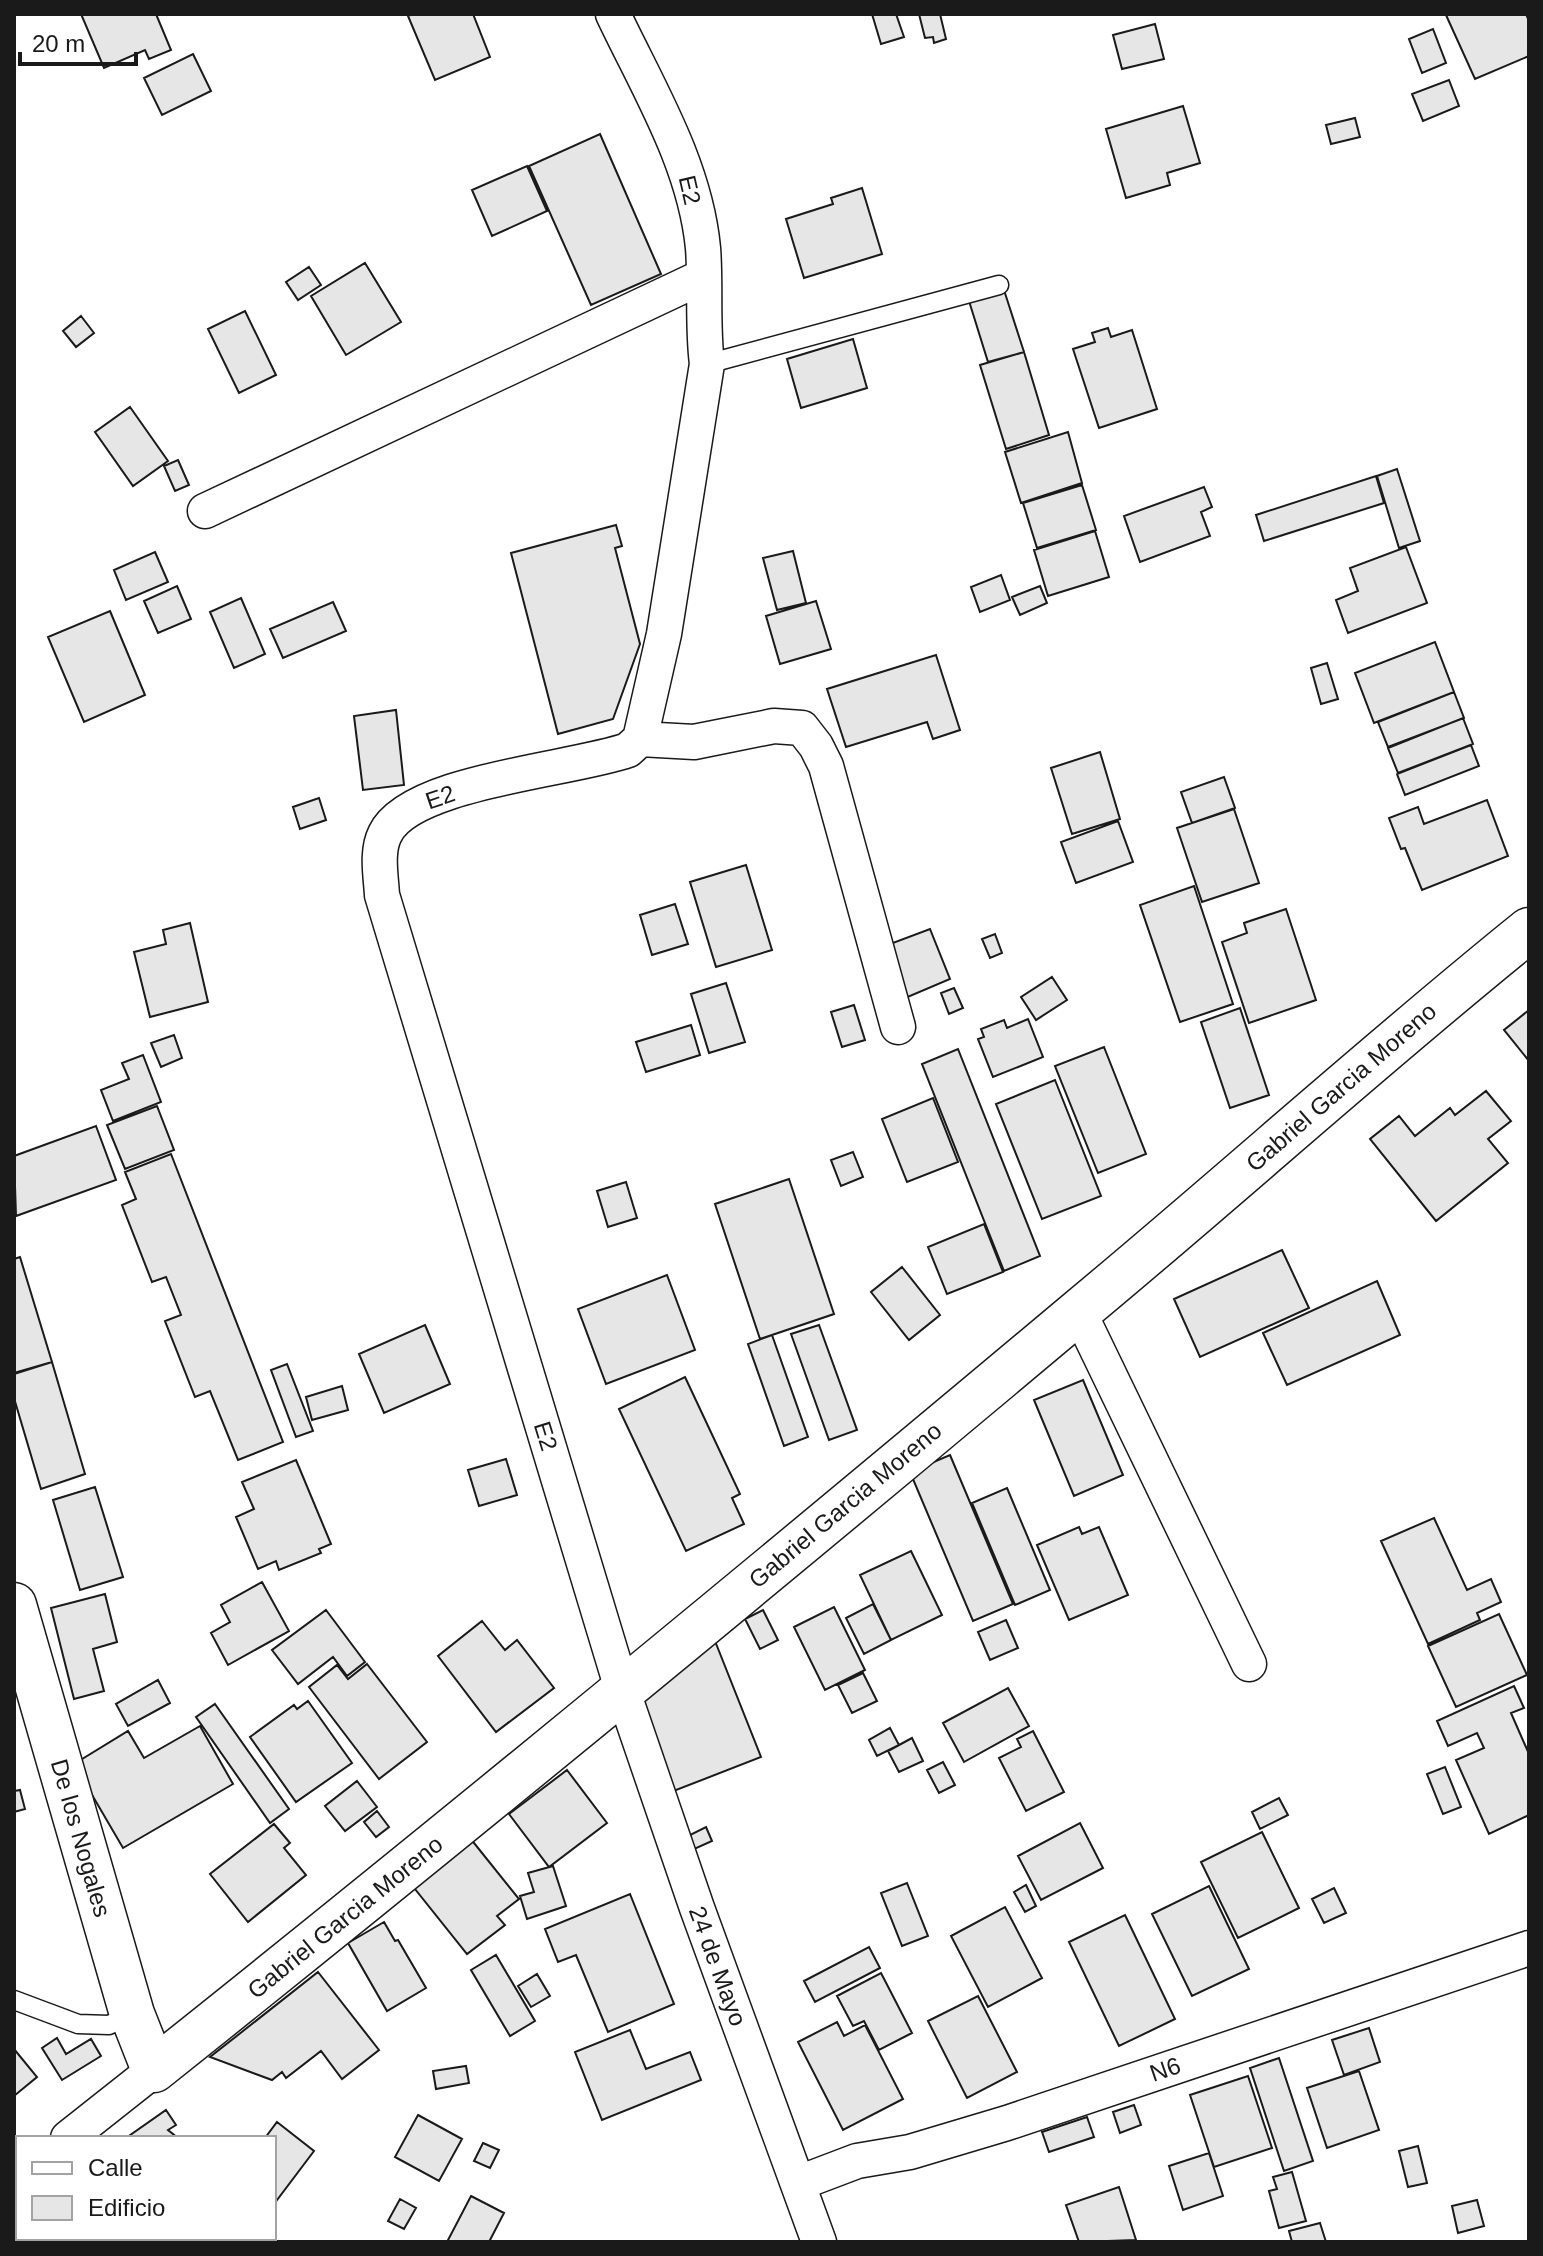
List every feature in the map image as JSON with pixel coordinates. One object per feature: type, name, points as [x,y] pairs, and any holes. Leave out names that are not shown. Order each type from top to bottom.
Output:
[{"type":"street","name":"E2","points":[[613,14],[685,166],[703,247],[703,326],[707,364],[664,634],[640,739],[628,750],[614,755],[457,790],[422,801],[401,813],[390,826],[383,838],[380,855],[382,895],[622,1689]]},
{"type":"street","points":[[205,511],[702,277]]},
{"type":"street","points":[[640,739],[694,742],[774,726],[802,728],[826,766],[898,1027]]},
{"type":"street","name":"Gabriel Garcia Moreno","points":[[71,2136],[420,1856],[1079,1312],[1451,993],[1529,930]]},
{"type":"street","points":[[1079,1312],[1249,1664]]},
{"type":"street","name":"De los Nogales","points":[[14,1605],[151,2073]]},
{"type":"street","name":"24 de Mayo","points":[[622,1689],[697,1908],[799,2183],[814,2239]]},
{"type":"street","name":"N6","points":[[799,2183],[857,2161],[910,2152],[1007,2123],[1529,1948]]},
{"type":"lane","points":[[707,364],[999,285]]},
{"type":"lane","points":[[14,2000],[78,2024],[109,2025],[132,2014]]},
{"type":"building","points":[[81,14],[156,14],[171,50],[149,59],[145,50],[104,68]]},
{"type":"building","points":[[473,14],[490,57],[435,80],[408,16]]},
{"type":"building","points":[[872,14],[896,14],[904,37],[881,44]]},
{"type":"building","points":[[919,14],[940,14],[946,39],[934,43],[933,37],[925,38]]},
{"type":"building","points":[[1526,14],[1529,21],[1529,56],[1475,79],[1446,15]]},
{"type":"building","points":[[1155,24],[1164,59],[1122,69],[1113,35]]},
{"type":"building","points":[[1433,29],[1446,63],[1422,73],[1409,39]]},
{"type":"building","points":[[193,54],[211,91],[162,115],[144,78]]},
{"type":"building","points":[[1449,80],[1459,106],[1423,121],[1412,94]]},
{"type":"building","points":[[1183,106],[1200,163],[1167,173],[1170,185],[1126,198],[1106,129]]},
{"type":"building","points":[[1355,118],[1360,137],[1331,144],[1326,125]]},
{"type":"building","points":[[600,134],[661,274],[591,305],[529,166]]},
{"type":"building","points":[[527,166],[547,211],[492,236],[472,190]]},
{"type":"building","points":[[862,188],[882,254],[804,278],[786,219],[833,204],[831,198]]},
{"type":"building","points":[[365,263],[401,322],[346,355],[311,296]]},
{"type":"building","points":[[309,267],[321,285],[298,300],[286,282]]},
{"type":"building","points":[[1004,290],[1024,352],[988,362],[969,301]]},
{"type":"building","points":[[245,311],[276,375],[239,393],[208,329]]},
{"type":"building","points":[[81,316],[94,333],[76,347],[63,331]]},
{"type":"building","points":[[1108,328],[1111,337],[1132,330],[1157,409],[1099,428],[1073,349],[1095,342],[1092,333]]},
{"type":"building","points":[[853,339],[867,388],[801,408],[787,359]]},
{"type":"building","points":[[1024,352],[1049,435],[1006,449],[980,365]]},
{"type":"building","points":[[130,407],[168,461],[133,486],[95,432]]},
{"type":"building","points":[[1068,432],[1082,483],[1021,503],[1005,452]]},
{"type":"building","points":[[178,460],[189,485],[175,491],[164,466]]},
{"type":"building","points":[[1397,469],[1420,541],[1399,548],[1377,476]]},
{"type":"building","points":[[1376,476],[1384,503],[1264,541],[1256,515]]},
{"type":"building","points":[[1082,485],[1096,530],[1037,548],[1023,503]]},
{"type":"building","points":[[1204,487],[1212,507],[1201,512],[1210,536],[1140,562],[1124,516]]},
{"type":"building","points":[[616,525],[622,546],[615,548],[640,644],[613,719],[558,734],[511,553]]},
{"type":"building","points":[[1095,531],[1109,577],[1048,596],[1034,550]]},
{"type":"building","points":[[1406,547],[1427,603],[1348,633],[1336,600],[1358,591],[1350,568]]},
{"type":"building","points":[[793,551],[806,603],[777,610],[763,558]]},
{"type":"building","points":[[155,552],[168,582],[126,600],[114,570]]},
{"type":"building","points":[[1001,575],[1010,600],[980,612],[971,587]]},
{"type":"building","points":[[177,586],[191,619],[158,633],[144,601]]},
{"type":"building","points":[[1040,586],[1047,603],[1020,615],[1012,597]]},
{"type":"building","points":[[241,598],[265,654],[234,668],[210,612]]},
{"type":"building","points":[[816,601],[831,649],[780,664],[766,616]]},
{"type":"building","points":[[333,602],[346,631],[283,658],[270,629]]},
{"type":"building","points":[[110,611],[145,695],[84,722],[48,637]]},
{"type":"building","points":[[1435,642],[1454,692],[1374,723],[1355,673]]},
{"type":"building","points":[[936,655],[960,730],[933,739],[927,722],[846,747],[827,689]]},
{"type":"building","points":[[1327,663],[1338,699],[1321,704],[1311,668]]},
{"type":"building","points":[[1454,692],[1464,718],[1388,747],[1378,722]]},
{"type":"building","points":[[396,710],[404,785],[363,790],[354,716]]},
{"type":"building","points":[[1463,718],[1473,744],[1398,773],[1388,748]]},
{"type":"building","points":[[1471,745],[1479,766],[1405,795],[1397,774]]},
{"type":"building","points":[[1100,752],[1120,819],[1072,834],[1051,768]]},
{"type":"building","points":[[1224,777],[1235,808],[1192,823],[1181,792]]},
{"type":"building","points":[[319,798],[326,820],[300,829],[293,807]]},
{"type":"building","points":[[1487,800],[1508,856],[1422,890],[1389,818],[1418,807],[1424,824]]},
{"type":"building","points":[[1234,809],[1259,883],[1202,902],[1177,828]]},
{"type":"building","points":[[1118,821],[1133,862],[1076,883],[1061,842]]},
{"type":"building","points":[[746,865],[772,950],[716,967],[690,882]]},
{"type":"building","points":[[1194,886],[1233,1004],[1180,1022],[1140,905]]},
{"type":"building","points":[[675,904],[688,944],[652,955],[640,915]]},
{"type":"building","points":[[1286,909],[1316,1000],[1249,1023],[1222,942],[1247,933],[1244,923]]},
{"type":"building","points":[[190,923],[208,1002],[150,1017],[134,952],[166,944],[163,930]]},
{"type":"building","points":[[930,929],[950,979],[903,999],[882,947]]},
{"type":"building","points":[[995,934],[1002,953],[990,958],[982,939]]},
{"type":"building","points":[[1052,977],[1067,1000],[1036,1020],[1021,997]]},
{"type":"building","points":[[726,983],[745,1042],[709,1053],[691,994]]},
{"type":"building","points":[[954,988],[963,1008],[949,1014],[941,993]]},
{"type":"building","points":[[854,1005],[865,1040],[842,1047],[831,1012]]},
{"type":"building","points":[[1240,1008],[1269,1095],[1230,1108],[1201,1022]]},
{"type":"building","points":[[1529,1010],[1529,1061],[1504,1030]]},
{"type":"building","points":[[1028,1019],[1043,1057],[993,1077],[978,1039],[984,1037],[981,1029],[1004,1020],[1007,1028]]},
{"type":"building","points":[[691,1025],[700,1055],[646,1072],[636,1042]]},
{"type":"building","points":[[174,1035],[182,1058],[161,1067],[151,1043]]},
{"type":"building","points":[[1104,1047],[1146,1154],[1098,1173],[1055,1066]]},
{"type":"building","points":[[958,1049],[1040,1256],[1004,1271],[922,1064]]},
{"type":"building","points":[[143,1055],[161,1102],[113,1121],[101,1090],[129,1079],[122,1063]]},
{"type":"building","points":[[1055,1080],[1101,1196],[1042,1219],[996,1104]]},
{"type":"building","points":[[1486,1091],[1511,1121],[1488,1139],[1508,1163],[1436,1221],[1370,1139],[1399,1116],[1415,1136],[1450,1108],[1455,1115]]},
{"type":"building","points":[[933,1098],[958,1162],[907,1182],[882,1119]]},
{"type":"building","points":[[157,1106],[174,1150],[125,1169],[107,1125]]},
{"type":"building","points":[[96,1126],[116,1180],[16,1216],[14,1156]]},
{"type":"building","points":[[853,1152],[863,1177],[841,1186],[831,1160]]},
{"type":"building","points":[[171,1154],[283,1442],[238,1460],[210,1391],[195,1397],[165,1321],[181,1315],[166,1277],[152,1282],[122,1205],[136,1199],[125,1172]]},
{"type":"building","points":[[789,1179],[834,1314],[760,1339],[715,1204]]},
{"type":"building","points":[[626,1182],[637,1218],[608,1227],[597,1191]]},
{"type":"building","points":[[984,1224],[1003,1272],[947,1294],[928,1247]]},
{"type":"building","points":[[1282,1250],[1309,1308],[1200,1357],[1174,1299]]},
{"type":"building","points":[[20,1257],[52,1362],[14,1373],[14,1259]]},
{"type":"building","points":[[902,1267],[940,1315],[909,1340],[871,1292]]},
{"type":"building","points":[[667,1275],[695,1350],[606,1384],[578,1309]]},
{"type":"building","points":[[1377,1281],[1400,1335],[1287,1385],[1263,1333]]},
{"type":"building","points":[[425,1325],[450,1384],[384,1413],[359,1354]]},
{"type":"building","points":[[819,1325],[857,1430],[829,1440],[791,1334]]},
{"type":"building","points":[[772,1335],[808,1437],[784,1446],[748,1344]]},
{"type":"building","points":[[52,1362],[85,1474],[41,1489],[14,1398],[14,1374]]},
{"type":"building","points":[[287,1364],[313,1431],[296,1437],[271,1370]]},
{"type":"building","points":[[685,1377],[740,1494],[732,1498],[744,1524],[686,1551],[619,1409]]},
{"type":"building","points":[[1083,1380],[1123,1475],[1074,1496],[1034,1400]]},
{"type":"building","points":[[342,1386],[348,1410],[312,1420],[306,1397]]},
{"type":"building","points":[[950,1455],[1013,1604],[973,1621],[910,1472]]},
{"type":"building","points":[[506,1459],[517,1495],[479,1506],[468,1470]]},
{"type":"building","points":[[296,1460],[331,1544],[319,1549],[321,1553],[279,1570],[276,1561],[258,1569],[236,1517],[254,1509],[242,1482]]},
{"type":"building","points":[[95,1487],[123,1577],[80,1590],[53,1500]]},
{"type":"building","points":[[1007,1488],[1050,1590],[1015,1605],[972,1503]]},
{"type":"building","points":[[1434,1518],[1467,1590],[1491,1579],[1501,1602],[1477,1613],[1480,1620],[1428,1644],[1381,1541]]},
{"type":"building","points":[[1079,1527],[1082,1534],[1099,1527],[1128,1595],[1069,1620],[1037,1545]]},
{"type":"building","points":[[911,1551],[942,1615],[891,1640],[860,1575]]},
{"type":"building","points":[[262,1582],[289,1631],[228,1665],[211,1633],[230,1622],[221,1605]]},
{"type":"building","points":[[105,1594],[117,1642],[93,1649],[104,1691],[74,1699],[51,1608]]},
{"type":"building","points":[[873,1604],[891,1640],[864,1654],[846,1618]]},
{"type":"building","points":[[834,1607],[865,1670],[825,1690],[794,1627]]},
{"type":"building","points":[[326,1610],[365,1662],[347,1676],[333,1657],[298,1684],[272,1650]]},
{"type":"building","points":[[763,1610],[778,1640],[760,1649],[745,1619]]},
{"type":"building","points":[[1499,1614],[1527,1675],[1456,1707],[1428,1646]]},
{"type":"building","points":[[1006,1620],[1018,1648],[990,1660],[978,1632]]},
{"type":"building","points":[[482,1621],[505,1650],[517,1640],[554,1688],[496,1732],[438,1656]]},
{"type":"building","points":[[715,1641],[761,1757],[671,1792],[633,1697]]},
{"type":"building","points":[[367,1664],[427,1742],[379,1779],[309,1687],[337,1665],[348,1679]]},
{"type":"building","points":[[863,1673],[877,1701],[852,1713],[838,1685]]},
{"type":"building","points":[[158,1680],[170,1703],[128,1726],[116,1704]]},
{"type":"building","points":[[1514,1686],[1524,1708],[1511,1713],[1529,1754],[1529,1815],[1489,1834],[1456,1760],[1484,1748],[1477,1733],[1448,1746],[1437,1721]]},
{"type":"building","points":[[1008,1688],[1029,1726],[964,1762],[943,1723]]},
{"type":"building","points":[[308,1701],[352,1763],[296,1802],[250,1737],[294,1705],[297,1709]]},
{"type":"building","points":[[215,1704],[289,1809],[270,1823],[196,1717]]},
{"type":"building","points":[[200,1726],[233,1784],[123,1848],[74,1764],[128,1731],[144,1758]]},
{"type":"building","points":[[890,1728],[899,1745],[877,1756],[869,1740]]},
{"type":"building","points":[[1033,1731],[1064,1792],[1026,1811],[999,1758],[1021,1747],[1017,1739]]},
{"type":"building","points":[[912,1738],[923,1761],[899,1772],[888,1751]]},
{"type":"building","points":[[943,1762],[955,1785],[939,1793],[927,1770]]},
{"type":"building","points":[[1445,1767],[1461,1807],[1443,1814],[1427,1774]]},
{"type":"building","points":[[567,1770],[607,1823],[549,1867],[509,1814]]},
{"type":"building","points":[[357,1781],[377,1807],[345,1831],[325,1806]]},
{"type":"building","points":[[20,1790],[25,1809],[14,1812],[14,1791]]},
{"type":"building","points":[[1279,1798],[1288,1815],[1260,1829],[1252,1812]]},
{"type":"building","points":[[377,1811],[389,1827],[376,1837],[364,1822]]},
{"type":"building","points":[[1080,1823],[1103,1868],[1041,1900],[1018,1856]]},
{"type":"building","points":[[274,1824],[290,1843],[284,1848],[306,1875],[248,1922],[210,1874]]},
{"type":"building","points":[[706,1827],[712,1841],[692,1850],[686,1837]]},
{"type":"building","points":[[1262,1832],[1299,1908],[1238,1938],[1201,1862]]},
{"type":"building","points":[[466,1833],[519,1899],[497,1916],[505,1925],[467,1954],[407,1879]]},
{"type":"building","points":[[553,1866],[566,1906],[527,1919],[520,1896],[534,1892],[528,1873]]},
{"type":"building","points":[[907,1883],[928,1936],[902,1946],[881,1893]]},
{"type":"building","points":[[1026,1885],[1036,1906],[1025,1912],[1014,1892]]},
{"type":"building","points":[[1209,1886],[1249,1969],[1192,1996],[1152,1914]]},
{"type":"building","points":[[1334,1888],[1346,1913],[1324,1923],[1312,1899]]},
{"type":"building","points":[[630,1894],[674,2004],[608,2032],[576,1955],[558,1962],[545,1929]]},
{"type":"building","points":[[1005,1907],[1042,1978],[988,2007],[951,1936]]},
{"type":"building","points":[[1125,1915],[1175,2019],[1119,2046],[1069,1942]]},
{"type":"building","points":[[384,1922],[426,1988],[387,2011],[348,1943]]},
{"type":"building","points":[[869,1947],[880,1968],[815,2002],[804,1981]]},
{"type":"building","points":[[496,1955],[535,2021],[510,2036],[471,1970]]},
{"type":"building","points":[[318,1972],[379,2050],[342,2079],[321,2051],[286,2078],[282,2072],[272,2080],[210,2057]]},
{"type":"building","points":[[881,1973],[912,2033],[879,2050],[864,2021],[853,2026],[837,1996]]},
{"type":"building","points":[[537,1974],[550,1996],[531,2007],[518,1986]]},
{"type":"building","points":[[978,1996],[1017,2072],[967,2098],[928,2021]]},
{"type":"building","points":[[837,2022],[844,2036],[865,2025],[903,2099],[843,2130],[798,2042]]},
{"type":"building","points":[[1369,2028],[1380,2062],[1344,2075],[1332,2040]]},
{"type":"building","points":[[630,2030],[646,2069],[690,2052],[701,2080],[602,2120],[575,2052]]},
{"type":"building","points":[[57,2038],[66,2054],[91,2039],[101,2056],[62,2080],[42,2048]]},
{"type":"building","points":[[14,2049],[37,2077],[14,2096]]},
{"type":"building","points":[[1279,2058],[1313,2161],[1284,2171],[1250,2068]]},
{"type":"building","points":[[466,2066],[469,2083],[436,2089],[433,2071]]},
{"type":"building","points":[[1359,2071],[1379,2130],[1327,2148],[1307,2088]]},
{"type":"building","points":[[1248,2076],[1272,2148],[1214,2167],[1190,2095]]},
{"type":"building","points":[[1134,2105],[1141,2125],[1120,2133],[1113,2112]]},
{"type":"building","points":[[166,2110],[176,2125],[168,2130],[176,2136],[129,2136]]},
{"type":"building","points":[[418,2115],[462,2139],[439,2181],[395,2157]]},
{"type":"building","points":[[1087,2117],[1094,2137],[1049,2152],[1042,2132]]},
{"type":"building","points":[[277,2122],[314,2151],[276,2201],[276,2136],[266,2136]]},
{"type":"building","points":[[483,2143],[499,2150],[490,2168],[474,2161]]},
{"type":"building","points":[[1418,2146],[1427,2183],[1408,2187],[1399,2151]]},
{"type":"building","points":[[1209,2153],[1223,2196],[1183,2210],[1169,2166]]},
{"type":"building","points":[[1292,2172],[1306,2221],[1279,2228],[1269,2191],[1277,2189],[1273,2177]]},
{"type":"building","points":[[1119,2187],[1136,2240],[1079,2242],[1066,2205]]},
{"type":"building","points":[[471,2196],[504,2213],[489,2242],[447,2242]]},
{"type":"building","points":[[400,2199],[416,2208],[404,2229],[388,2221]]},
{"type":"building","points":[[1477,2200],[1484,2226],[1458,2233],[1452,2206]]},
{"type":"building","points":[[1320,2223],[1326,2242],[1292,2242],[1289,2231]]}]
